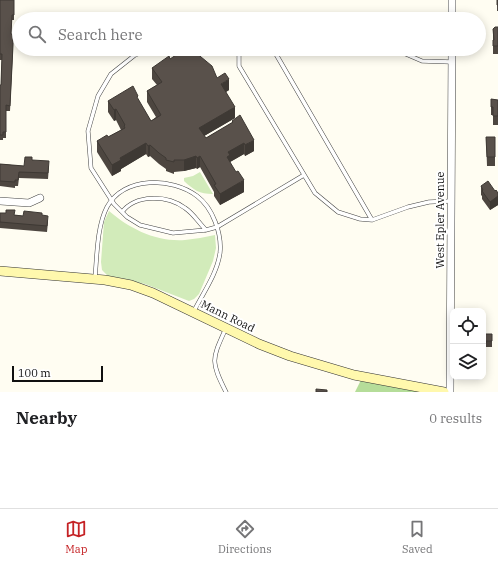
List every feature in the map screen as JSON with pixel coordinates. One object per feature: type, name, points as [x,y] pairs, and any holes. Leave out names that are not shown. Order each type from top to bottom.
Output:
[{"type":"main road","name":"Mann Road","points":[[0,271],[95,279],[125,284],[145,290],[259,344],[324,367],[444,392]]},
{"type":"street","points":[[452,0],[452,12]]},
{"type":"street","name":"West Epler Avenue","points":[[450,392],[452,56]]},
{"type":"street","points":[[0,201],[29,203],[40,198]]},
{"type":"lane","points":[[134,56],[111,74],[98,96],[88,131],[91,168],[112,201],[127,217],[140,225],[159,231],[173,233],[206,230],[217,227],[304,175]]},
{"type":"lane","points":[[239,56],[239,66],[304,175],[315,192],[338,212],[360,219],[372,220],[408,207],[429,202],[451,201]]},
{"type":"lane","points":[[277,56],[372,220]]},
{"type":"lane","points":[[410,56],[422,61],[452,62]]},
{"type":"lane","points":[[95,279],[101,222],[107,206],[120,193],[133,186],[156,182],[185,189],[198,197],[208,210],[216,223],[220,238],[220,254],[216,267],[193,312]]},
{"type":"lane","points":[[122,212],[132,204],[142,200],[167,200],[176,202],[186,208],[206,230]]},
{"type":"lane","points":[[226,328],[215,351],[214,364],[218,377],[226,392]]},
{"type":"green space","points":[[200,172],[213,194],[197,191],[184,181],[184,178],[193,176]]},
{"type":"green space","points":[[109,211],[135,229],[164,239],[185,240],[215,235],[216,248],[213,261],[199,294],[194,299],[189,301],[145,284],[109,277],[102,270],[101,262],[104,222]]},
{"type":"green space","points":[[361,380],[422,392],[355,392]]},
{"type":"building","points":[[0,0],[14,0],[11,34],[12,56],[10,106],[6,105],[6,132],[3,132],[3,135],[0,135],[0,85],[2,54],[0,54]]},
{"type":"building","points":[[498,27],[498,46],[493,46],[493,29]]},
{"type":"building","points":[[169,56],[170,59],[174,56],[200,56],[212,66],[217,78],[225,73],[229,79],[221,84],[235,107],[199,128],[206,138],[233,122],[232,121],[240,115],[254,140],[245,145],[244,143],[228,152],[230,155],[227,157],[236,172],[238,171],[244,180],[220,194],[200,156],[197,158],[196,156],[184,160],[174,160],[174,162],[166,160],[166,158],[146,143],[120,158],[121,160],[112,165],[97,141],[107,135],[108,137],[125,128],[125,125],[116,109],[114,110],[108,101],[133,86],[138,96],[137,97],[151,121],[161,115],[147,91],[162,82],[152,68]]},
{"type":"building","points":[[491,99],[498,100],[498,116],[493,116]]},
{"type":"building","points":[[486,137],[495,137],[495,157],[487,157]]},
{"type":"building","points":[[25,157],[32,157],[32,160],[49,161],[48,173],[19,172],[18,180],[15,180],[15,182],[0,181],[0,164],[24,166]]},
{"type":"building","points":[[488,181],[498,193],[498,196],[490,202],[482,191],[481,186]]},
{"type":"building","points":[[6,210],[15,210],[14,215],[23,216],[24,211],[42,213],[42,215],[48,216],[47,226],[0,222],[0,213],[6,213]]},
{"type":"building","points":[[486,334],[492,334],[492,341],[486,341]]},
{"type":"building","points":[[316,389],[327,390],[327,392],[316,392]]}]
